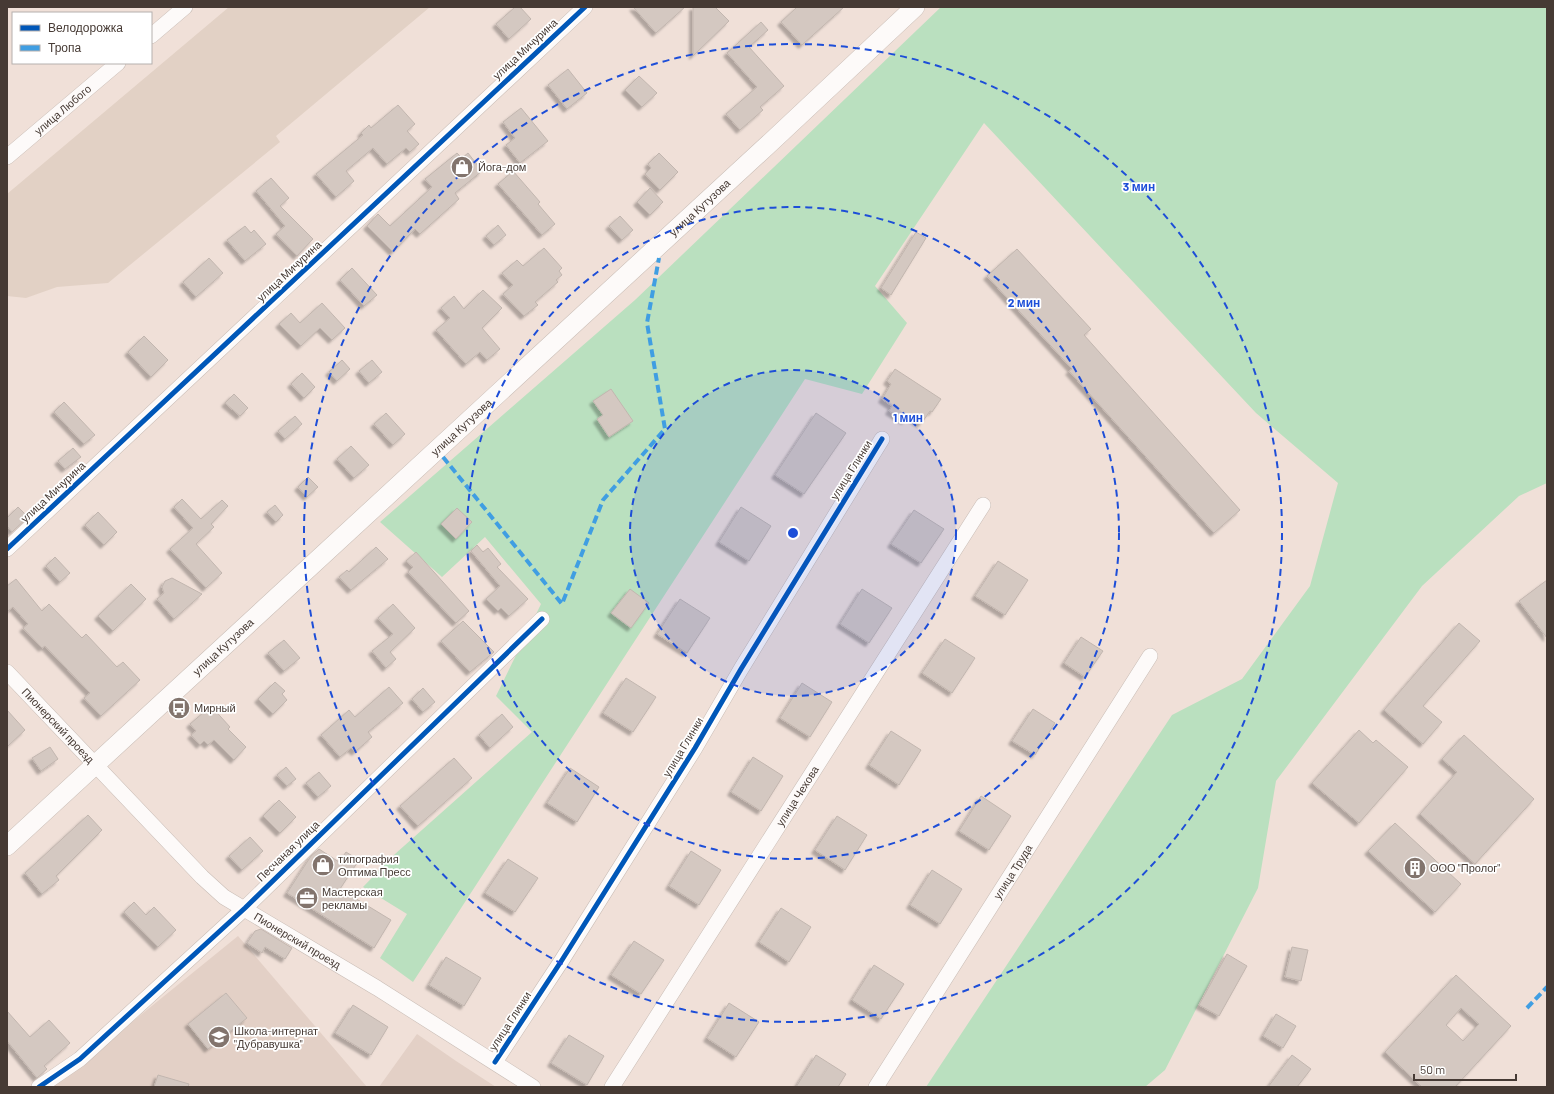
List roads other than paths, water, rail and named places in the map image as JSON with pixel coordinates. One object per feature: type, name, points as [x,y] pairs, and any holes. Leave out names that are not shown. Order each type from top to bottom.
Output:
[{"type":"main road","name":"улица Кутузова","points":[[7,846],[766,147],[915,7]]},
{"type":"street","points":[[152,35],[186,7]]},
{"type":"street","name":"улица Мичурина","points":[[7,549],[585,7]]},
{"type":"street","name":"улица Любого","points":[[7,157],[117,64]]},
{"type":"street","name":"улица Глинки","points":[[495,1062],[562,960],[691,755],[741,669],[882,439]]},
{"type":"street","name":"улица Чехова","points":[[612,1087],[983,505]]},
{"type":"street","name":"Песчаная улица","points":[[40,1087],[80,1059],[245,908],[542,619]]},
{"type":"street","name":"улица Труда","points":[[876,1087],[1150,656]]},
{"type":"street","name":"Пионерский проезд","points":[[7,672],[202,877],[224,897],[245,908],[533,1087]]},
{"type":"place","name":"Йога-дом","points":[[462,167]]},
{"type":"place","name":"Мирный","points":[[179,708]]},
{"type":"place","name":"типография Оптима Пресс","points":[[323,865]]},
{"type":"place","name":"ООО \"Пролог\"","points":[[1415,868]]},
{"type":"place","name":"Мастерская рекламы","points":[[307,898]]},
{"type":"place","name":"Школа-интернат \"Дубравушка\"","points":[[219,1037]]}]
